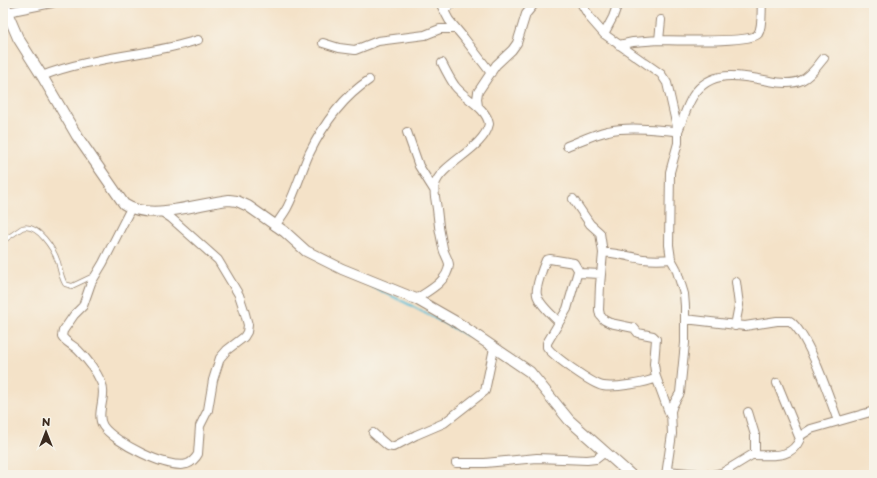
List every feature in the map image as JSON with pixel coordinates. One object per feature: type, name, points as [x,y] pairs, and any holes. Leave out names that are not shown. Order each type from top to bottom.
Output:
[{"type":"street","points":[[52,3],[5,8],[18,38],[77,136],[124,204],[131,208],[162,212],[229,200],[237,201],[248,206],[285,232],[306,251],[336,266],[416,299],[458,323],[530,372],[569,420],[631,475]]},
{"type":"street","points":[[453,3],[442,7],[455,29],[464,38],[491,73]]},
{"type":"street","points":[[478,106],[478,92],[491,73],[517,43],[526,14],[535,3]]},
{"type":"street","points":[[581,3],[590,18],[604,34],[665,78],[671,95],[678,131],[678,143],[671,163],[669,180],[669,245],[671,259],[676,268],[684,294],[685,343],[680,393],[672,405],[672,434],[667,473],[709,475]]},
{"type":"street","points":[[604,34],[614,17],[618,3]]},
{"type":"street","points":[[619,45],[633,42],[659,40],[734,40],[756,36],[760,27],[762,3]]},
{"type":"street","points":[[659,40],[661,20]]},
{"type":"street","points":[[323,43],[339,48],[355,50],[378,41],[425,35],[440,29],[455,29]]},
{"type":"street","points":[[42,76],[62,68],[161,50],[198,40]]},
{"type":"street","points":[[678,131],[692,96],[706,83],[728,75],[777,82],[796,82],[810,75],[824,58]]},
{"type":"street","points":[[416,299],[444,278],[449,266],[449,262],[445,256],[443,248],[434,186],[437,179],[445,170],[471,149],[480,139],[488,126],[488,121],[478,106],[466,98],[455,85],[442,63]]},
{"type":"street","points":[[275,226],[286,209],[309,154],[330,118],[357,89],[369,80]]},
{"type":"street","points":[[567,146],[609,130],[634,129],[678,131]]},
{"type":"street","points":[[407,132],[419,166],[434,190]]},
{"type":"street","points":[[573,199],[590,224],[600,233],[603,253],[599,310],[600,315],[604,320],[610,323],[634,328],[638,333],[655,337],[657,341],[654,364],[656,377],[671,418]]},
{"type":"street","points":[[131,208],[96,275],[83,306],[74,315],[63,331],[62,336],[84,357],[101,382],[104,392],[101,418],[102,423],[108,431],[136,451],[150,457],[182,465],[189,464],[198,454],[200,426],[208,410],[213,380],[220,358],[227,350],[244,337],[247,332],[248,325],[239,295],[218,260],[171,218],[162,212]]},
{"type":"street","points":[[603,253],[607,252],[645,260],[671,259]]},
{"type":"street","points":[[559,322],[546,309],[537,295],[537,288],[544,264],[546,260],[549,259],[574,263],[578,271],[567,309],[547,343],[549,350],[565,363],[604,386],[629,385],[654,380],[656,377]]},
{"type":"street","points":[[578,271],[580,273],[601,274]]},
{"type":"street","points":[[735,326],[739,305],[736,282]]},
{"type":"street","points":[[685,319],[735,326],[787,320],[793,323],[811,352],[838,421]]},
{"type":"street","points":[[373,432],[388,446],[394,447],[416,435],[444,423],[453,417],[485,391],[494,348]]},
{"type":"street","points":[[713,475],[722,473],[734,464],[754,455],[782,455],[792,451],[798,445],[800,436],[777,383]]},
{"type":"street","points":[[800,436],[811,430],[874,411]]},
{"type":"street","points":[[748,412],[755,435],[756,451],[754,455]]},
{"type":"street","points":[[456,463],[484,463],[537,458],[587,460],[596,459],[605,452]]},
{"type":"lane","points":[[3,241],[22,228],[25,227],[32,229],[43,237],[53,251],[65,284],[72,286],[96,275]]},
{"type":"waterway","points":[[371,286],[470,337]]}]
